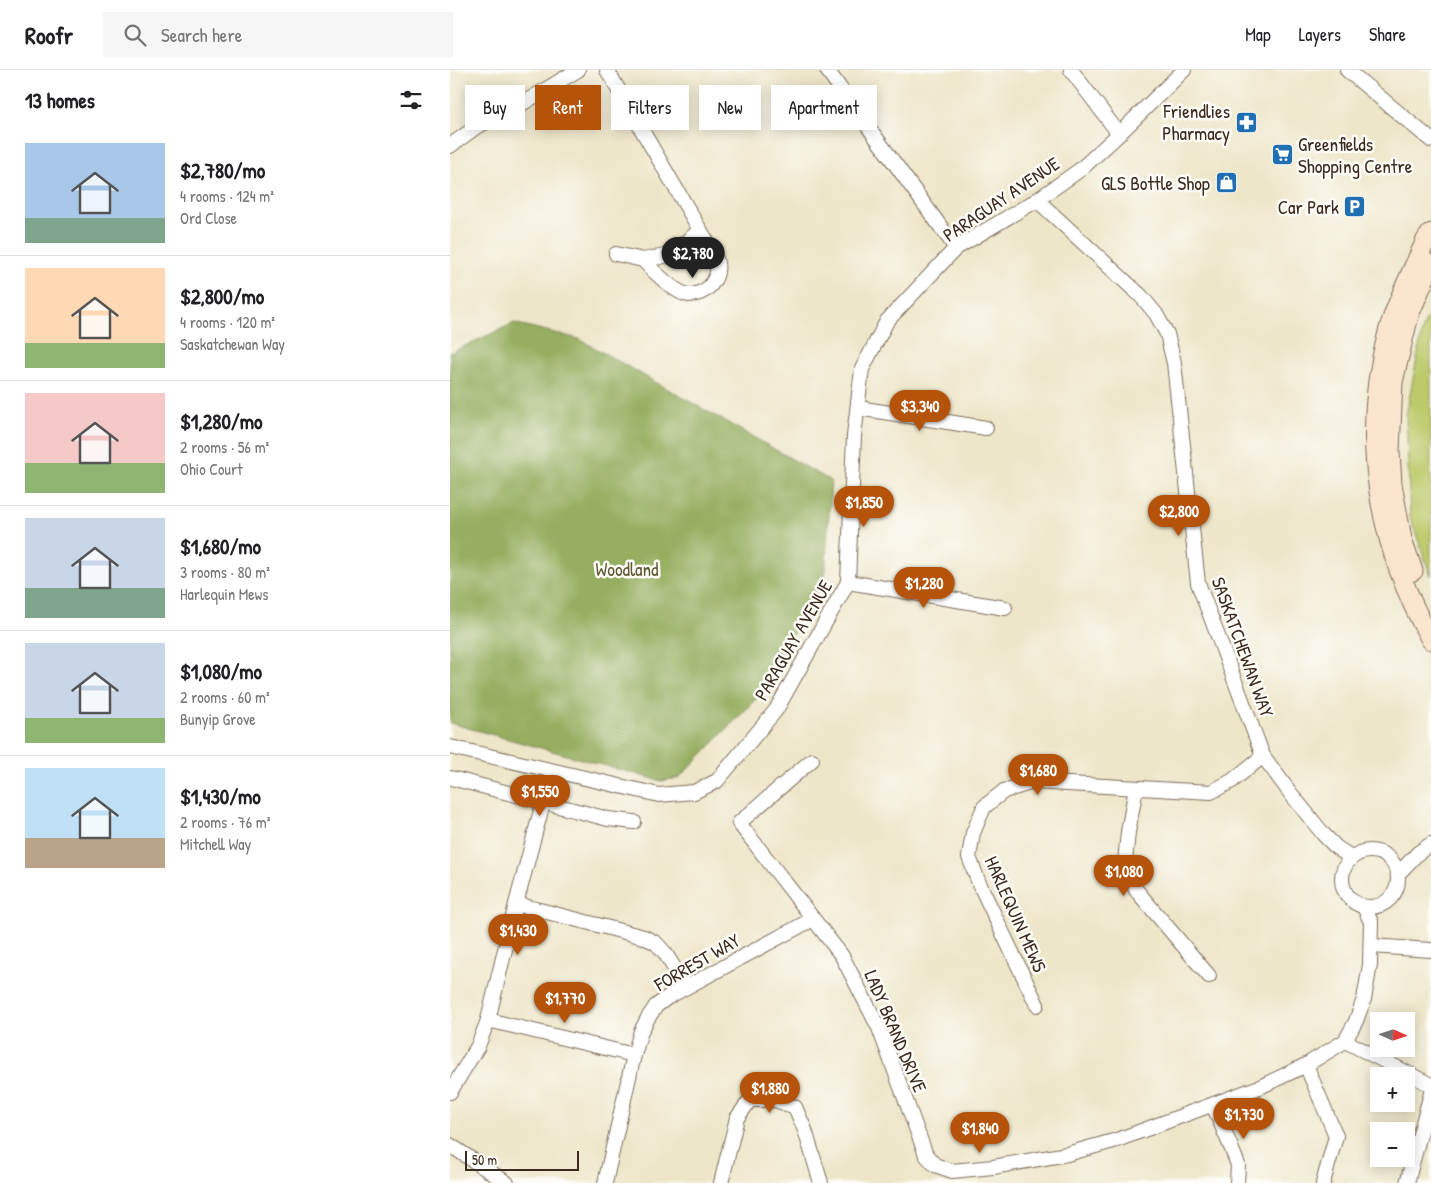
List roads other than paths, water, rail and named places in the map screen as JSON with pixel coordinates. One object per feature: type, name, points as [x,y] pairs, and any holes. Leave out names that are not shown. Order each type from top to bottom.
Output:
[{"type":"main road","points":[[1431,233],[1426,240],[1396,308],[1389,332],[1378,388],[1376,426],[1378,490],[1388,538],[1403,583],[1431,640]]},
{"type":"main road","points":[[1431,264],[1409,315],[1393,382],[1390,451],[1392,484],[1402,539],[1415,577],[1431,613]]},
{"type":"street","points":[[450,146],[476,127],[525,102],[578,70]]},
{"type":"street","points":[[607,70],[714,251],[717,262],[717,278],[705,291],[689,295],[674,288],[643,260]]},
{"type":"street","points":[[827,70],[956,248]]},
{"type":"street","points":[[1071,70],[1119,134]]},
{"type":"street","name":"PARAGUAY AVENUE","points":[[450,746],[659,795],[694,792],[717,781],[776,710],[848,582],[854,436],[862,369],[887,321],[956,248],[1037,200],[1081,169],[1184,70]]},
{"type":"street","points":[[1347,70],[1431,140]]},
{"type":"street","name":"SASKATCHEWAN WAY","points":[[1037,200],[1141,296],[1156,314],[1167,334],[1174,362],[1198,583],[1263,756],[1324,835],[1337,848],[1351,857]]},
{"type":"street","points":[[616,254],[643,260],[665,256],[679,248],[700,230]]},
{"type":"street","points":[[858,408],[986,428]]},
{"type":"street","points":[[848,582],[1005,608]]},
{"type":"street","name":"HARLEQUIN MEWS","points":[[1036,1005],[979,883],[969,857],[973,833],[984,807],[1004,791],[1032,782],[1211,792],[1232,781],[1263,756]]},
{"type":"street","name":"LADY BRAND DRIVE","points":[[812,760],[739,822],[842,956],[879,1028],[926,1155],[935,1165],[952,1171],[993,1168],[1067,1154],[1117,1140],[1262,1086],[1306,1066],[1345,1041],[1356,1021],[1364,1000],[1371,946],[1371,922],[1364,907]]},
{"type":"street","points":[[450,778],[608,819],[634,822]]},
{"type":"street","points":[[1136,788],[1125,862],[1136,890],[1209,976]]},
{"type":"street","points":[[450,1092],[478,1046],[488,1020],[542,803]]},
{"type":"street","points":[[1398,874],[1418,852],[1431,844]]},
{"type":"street","points":[[1367,850],[1384,854],[1390,859],[1398,874],[1398,883],[1390,900],[1373,908],[1355,904],[1348,898],[1343,890],[1341,881],[1345,864],[1351,857],[1358,852],[1367,850]]},
{"type":"street","points":[[516,904],[644,937],[656,943],[665,953],[686,988]]},
{"type":"street","name":"FORREST WAY","points":[[605,1183],[634,1055],[648,1018],[656,1006],[668,997],[813,919]]},
{"type":"street","points":[[1371,946],[1431,950]]},
{"type":"street","points":[[488,1020],[634,1055]]},
{"type":"street","points":[[1345,1041],[1431,1085]]},
{"type":"street","points":[[1306,1066],[1336,1136],[1323,1183]]},
{"type":"street","points":[[1407,1183],[1431,1092]]},
{"type":"street","points":[[721,1183],[738,1118],[750,1100],[775,1100],[796,1107],[821,1183]]},
{"type":"street","points":[[1213,1104],[1238,1166],[1237,1183]]},
{"type":"street","points":[[450,1145],[507,1183]]},
{"type":"place","name":"Friendlies Pharmacy","points":[[1246,122]]},
{"type":"place","name":"Greenfields Shopping Centre","points":[[1282,155]]},
{"type":"place","name":"GLS Bottle Shop","points":[[1226,183]]},
{"type":"place","name":"Car Park","points":[[1355,207]]},
{"type":"park label","name":"Woodland","points":[[627,569]]}]
